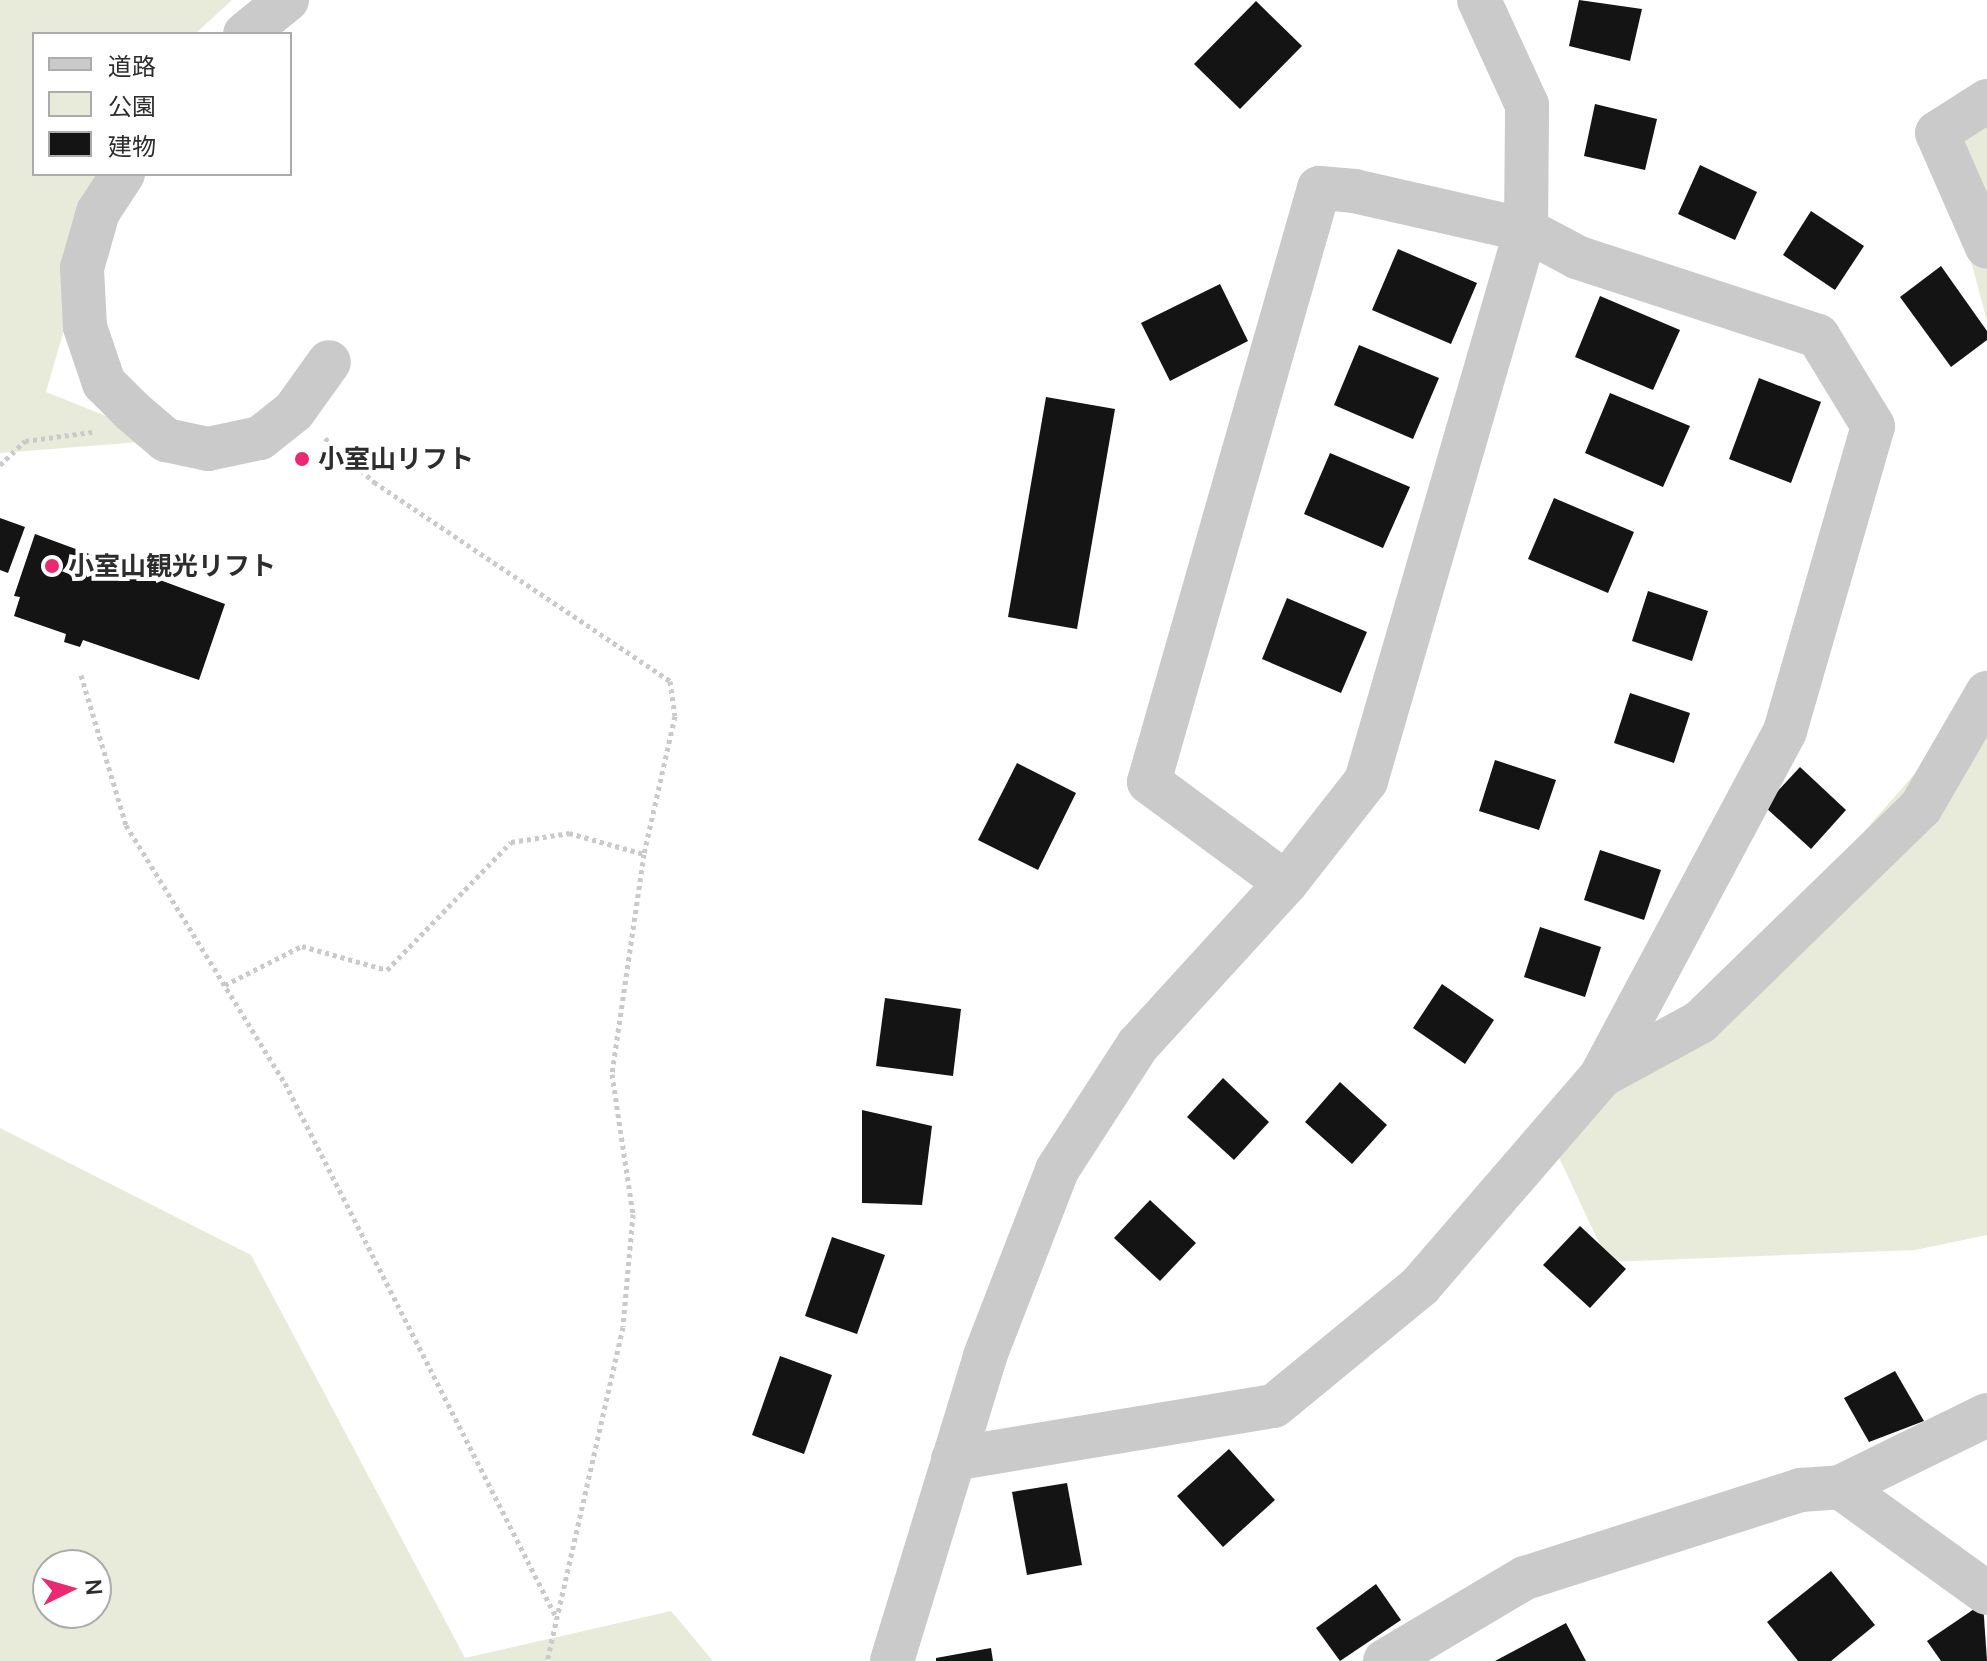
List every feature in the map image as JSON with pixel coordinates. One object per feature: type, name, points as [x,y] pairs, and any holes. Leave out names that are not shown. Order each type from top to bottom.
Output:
[{"type":"street","points":[[247,32],[287,0]]},
{"type":"street","points":[[892,1661],[985,1356],[1057,1170],[1138,1045],[1286,883],[1366,781],[1526,230],[1527,105],[1479,0]]},
{"type":"street","points":[[1987,101],[1937,133],[1987,247]]},
{"type":"street","points":[[122,176],[98,212],[82,268],[85,327],[104,383],[132,411],[166,440],[208,449],[260,438],[294,411],[329,362]]},
{"type":"street","points":[[953,1459],[1274,1406],[1420,1286],[1601,1076],[1785,731],[1873,426],[1818,336],[1577,257],[1526,230],[1319,188],[1149,782],[1286,883]]},
{"type":"street","points":[[1601,1076],[1700,1022],[1921,807],[1987,693]]},
{"type":"street","points":[[1385,1661],[1525,1578],[1801,1490],[1840,1487],[1987,1415]]},
{"type":"street","points":[[1840,1487],[1987,1593]]},
{"type":"path","points":[[0,465],[25,441],[105,430],[132,411]]},
{"type":"path","points":[[294,411],[374,482],[670,681],[675,716],[644,854],[612,1074],[633,1214],[623,1327],[547,1661]]},
{"type":"path","points":[[81,675],[126,825],[285,1083],[555,1616]]},
{"type":"path","points":[[225,985],[302,946],[387,970],[511,842],[569,833],[644,854]]},
{"type":"green space","points":[[0,0],[232,0],[197,32],[32,32],[32,176],[108,176],[46,392],[166,440],[0,453]]},
{"type":"green space","points":[[1987,113],[1987,321],[1937,133]]},
{"type":"green space","points":[[1987,691],[1987,1235],[1915,1250],[1608,1262],[1548,1134],[1708,1010]]},
{"type":"green space","points":[[0,1128],[251,1255],[465,1658],[671,1611],[713,1661],[0,1661]]},
{"type":"building","points":[[1579,0],[1642,9],[1630,61],[1569,46]]},
{"type":"building","points":[[1256,1],[1302,46],[1240,109],[1194,64]]},
{"type":"building","points":[[1595,104],[1657,119],[1645,170],[1584,156]]},
{"type":"building","points":[[1700,165],[1757,192],[1735,240],[1678,214]]},
{"type":"building","points":[[1811,211],[1864,246],[1835,290],[1783,255]]},
{"type":"building","points":[[1398,249],[1477,283],[1451,344],[1372,310]]},
{"type":"building","points":[[1941,266],[1987,331],[1987,340],[1951,367],[1900,297]]},
{"type":"building","points":[[1220,284],[1248,341],[1170,381],[1141,323]]},
{"type":"building","points":[[1600,296],[1680,330],[1653,390],[1575,357]]},
{"type":"building","points":[[1359,345],[1439,378],[1413,439],[1334,405]]},
{"type":"building","points":[[1759,378],[1821,402],[1791,483],[1729,459]]},
{"type":"building","points":[[1610,393],[1690,426],[1663,487],[1585,453]]},
{"type":"building","points":[[1046,397],[1115,409],[1077,629],[1008,617]]},
{"type":"building","points":[[1330,453],[1410,487],[1383,548],[1304,514]]},
{"type":"building","points":[[1554,498],[1634,532],[1608,593],[1528,559]]},
{"type":"building","points":[[0,518],[25,527],[8,573],[0,570]]},
{"type":"building","points":[[35,534],[225,604],[199,680],[83,640],[80,647],[64,642],[66,634],[14,616],[20,597],[14,596]]},
{"type":"building","points":[[1648,591],[1708,611],[1692,661],[1632,641]]},
{"type":"building","points":[[1287,598],[1367,632],[1341,693],[1262,659]]},
{"type":"building","points":[[1630,693],[1690,713],[1674,763],[1614,743]]},
{"type":"building","points":[[1495,760],[1556,780],[1539,830],[1479,811]]},
{"type":"building","points":[[1017,763],[1076,793],[1038,870],[978,840]]},
{"type":"building","points":[[1800,767],[1846,810],[1811,849],[1764,806]]},
{"type":"building","points":[[1600,850],[1661,870],[1644,920],[1584,900]]},
{"type":"building","points":[[1540,927],[1601,947],[1585,997],[1524,977]]},
{"type":"building","points":[[1442,984],[1494,1020],[1465,1064],[1413,1028]]},
{"type":"building","points":[[885,998],[961,1009],[953,1076],[876,1066]]},
{"type":"building","points":[[1223,1078],[1269,1122],[1234,1160],[1187,1117]]},
{"type":"building","points":[[1340,1082],[1387,1125],[1352,1164],[1305,1122]]},
{"type":"building","points":[[862,1110],[932,1126],[922,1205],[862,1203]]},
{"type":"building","points":[[1150,1200],[1196,1243],[1160,1281],[1114,1238]]},
{"type":"building","points":[[1580,1226],[1626,1269],[1590,1308],[1543,1265]]},
{"type":"building","points":[[832,1237],[885,1255],[857,1334],[805,1316]]},
{"type":"building","points":[[780,1356],[832,1375],[804,1454],[752,1435]]},
{"type":"building","points":[[1895,1371],[1924,1421],[1869,1442],[1844,1398]]},
{"type":"building","points":[[1229,1449],[1275,1500],[1223,1547],[1177,1496]]},
{"type":"building","points":[[1067,1483],[1082,1565],[1027,1575],[1012,1492]]},
{"type":"building","points":[[1831,1571],[1875,1625],[1831,1661],[1798,1661],[1767,1622]]},
{"type":"building","points":[[1376,1584],[1401,1620],[1340,1661],[1316,1628]]},
{"type":"building","points":[[1983,1603],[1987,1661],[1941,1661],[1927,1641]]},
{"type":"building","points":[[1566,1623],[1586,1661],[1495,1661]]},
{"type":"building","points":[[991,1648],[993,1661],[936,1661],[936,1658]]},
{"type":"place","name":"小室山リフト","points":[[302,459]]},
{"type":"place","name":"小室山観光リフト","points":[[52,566]]}]
